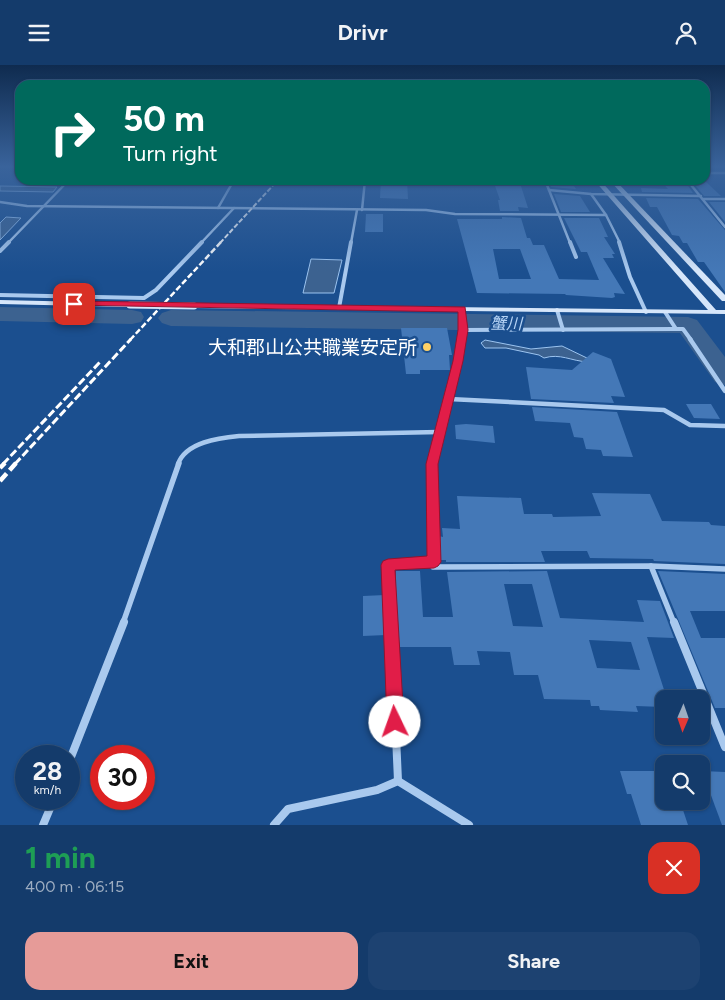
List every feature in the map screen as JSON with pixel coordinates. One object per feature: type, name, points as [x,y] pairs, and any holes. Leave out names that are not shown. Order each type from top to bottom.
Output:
[{"type":"street","points":[[0,251],[47,201]]},
{"type":"street","points":[[218,208],[222,201]]},
{"type":"street","points":[[339,308],[361,201]]},
{"type":"street","points":[[553,201],[576,257]]},
{"type":"street","points":[[596,201],[618,237],[630,277],[646,311]]},
{"type":"street","points":[[616,201],[714,312]]},
{"type":"street","points":[[632,201],[725,299]]},
{"type":"street","points":[[705,201],[725,227]]},
{"type":"street","points":[[0,202],[27,206],[426,210],[455,214],[606,215]]},
{"type":"street","points":[[0,295],[144,298],[156,290],[234,209]]},
{"type":"street","points":[[0,303],[725,312]]},
{"type":"street","points":[[462,309],[463,330],[449,399],[432,464],[433,567],[650,566],[725,569]]},
{"type":"street","points":[[557,310],[563,329]]},
{"type":"street","points":[[665,312],[676,329]]},
{"type":"street","points":[[463,330],[683,329],[725,391]]},
{"type":"street","points":[[449,399],[664,410],[690,425],[725,425]]},
{"type":"street","points":[[76,745],[117,641],[180,459],[196,444],[214,438],[239,436],[439,432]]},
{"type":"street","points":[[398,781],[388,565],[434,562]]},
{"type":"street","points":[[650,566],[725,747]]},
{"type":"street","points":[[274,825],[288,809],[377,790],[398,781]]},
{"type":"street","points":[[398,781],[470,825]]},
{"type":"street","points":[[44,825],[50,810]]},
{"type":"water","points":[[6,217],[21,218],[0,240],[0,223]]},
{"type":"water","points":[[311,259],[342,260],[334,293],[303,293]]},
{"type":"water","points":[[485,340],[531,349],[562,346],[589,359],[588,362],[555,356],[544,358],[539,355],[506,348],[485,348],[481,343]]},
{"type":"building","points":[[498,201],[526,201],[528,208],[518,207],[519,211],[500,211]]},
{"type":"building","points":[[557,201],[583,201],[590,212],[561,212]]},
{"type":"building","points":[[648,201],[700,201],[725,230],[725,292],[704,262],[698,262],[687,243],[683,243],[679,236],[672,235],[657,207],[650,207]]},
{"type":"building","points":[[709,202],[725,202],[725,222]]},
{"type":"building","points":[[366,214],[383,214],[383,232],[365,232]]},
{"type":"building","points":[[502,217],[521,218],[527,238],[530,238],[533,245],[544,245],[559,279],[599,280],[587,252],[581,252],[564,218],[599,218],[608,237],[604,237],[615,254],[612,254],[614,258],[603,258],[625,294],[614,293],[615,297],[612,298],[565,294],[477,293],[457,219],[502,219]],"holes":[[[493,249],[520,249],[531,279],[499,279]]]},
{"type":"building","name":"大和郡山公共職業安定所","points":[[401,328],[447,328],[452,355],[449,355],[450,370],[420,370],[420,374],[406,374]]},
{"type":"building","points":[[593,352],[611,359],[625,397],[611,396],[614,403],[531,399],[526,367],[572,370]]},
{"type":"building","points":[[686,404],[711,404],[720,419],[694,418]]},
{"type":"building","points":[[532,407],[617,412],[633,457],[603,456],[601,450],[586,449],[583,438],[574,437],[570,423],[535,421]]},
{"type":"building","points":[[455,425],[493,426],[495,443],[456,439]]},
{"type":"building","points":[[592,493],[650,494],[662,521],[709,522],[711,525],[725,526],[725,564],[654,561],[653,559],[590,558],[587,551],[541,551],[545,562],[446,562],[446,560],[441,560],[439,536],[443,537],[442,528],[460,529],[457,496],[521,498],[524,514],[552,514],[553,517],[601,516]]},
{"type":"building","points":[[396,571],[420,571],[423,617],[453,617],[447,572],[547,571],[560,618],[644,622],[637,600],[660,601],[674,638],[647,637],[664,690],[655,690],[655,707],[636,706],[638,712],[600,710],[599,706],[591,706],[590,700],[544,699],[538,675],[514,675],[510,652],[477,651],[480,665],[454,665],[451,647],[400,647],[395,619]],"holes":[[[504,584],[532,584],[543,627],[513,626]],[[589,640],[631,642],[640,670],[597,668]]]},
{"type":"building","points":[[658,571],[725,574],[725,611],[690,611],[701,638],[725,638],[725,708],[715,708],[710,696],[710,690],[708,690]]},
{"type":"building","points":[[385,595],[386,635],[363,636],[363,596]]},
{"type":"building","points":[[620,771],[655,771],[655,810],[683,810],[688,825],[641,825],[631,794],[627,794]]},
{"type":"building","points":[[710,771],[725,772],[725,825],[722,825],[710,793]]},
{"type":"waterway","name":"蟹川","points":[[0,314],[132,317]]},
{"type":"waterway","name":"蟹川","points":[[171,318],[688,325],[725,376]]},
{"type":"railway","points":[[220,243],[258,201]]},
{"type":"railway","points":[[130,340],[221,242]]},
{"type":"railway","points":[[15,464],[131,339]]},
{"type":"railway","points":[[3,464],[101,361]]},
{"type":"railway","points":[[0,468],[5,463]]},
{"type":"railway","points":[[0,481],[16,463]]},
{"type":"place","name":"大和郡山公共職業安定所","points":[[427,347]]},
{"type":"route","points":[[74,304],[462,309],[463,330],[458,361],[432,464],[434,562],[388,565],[395,722]]}]
